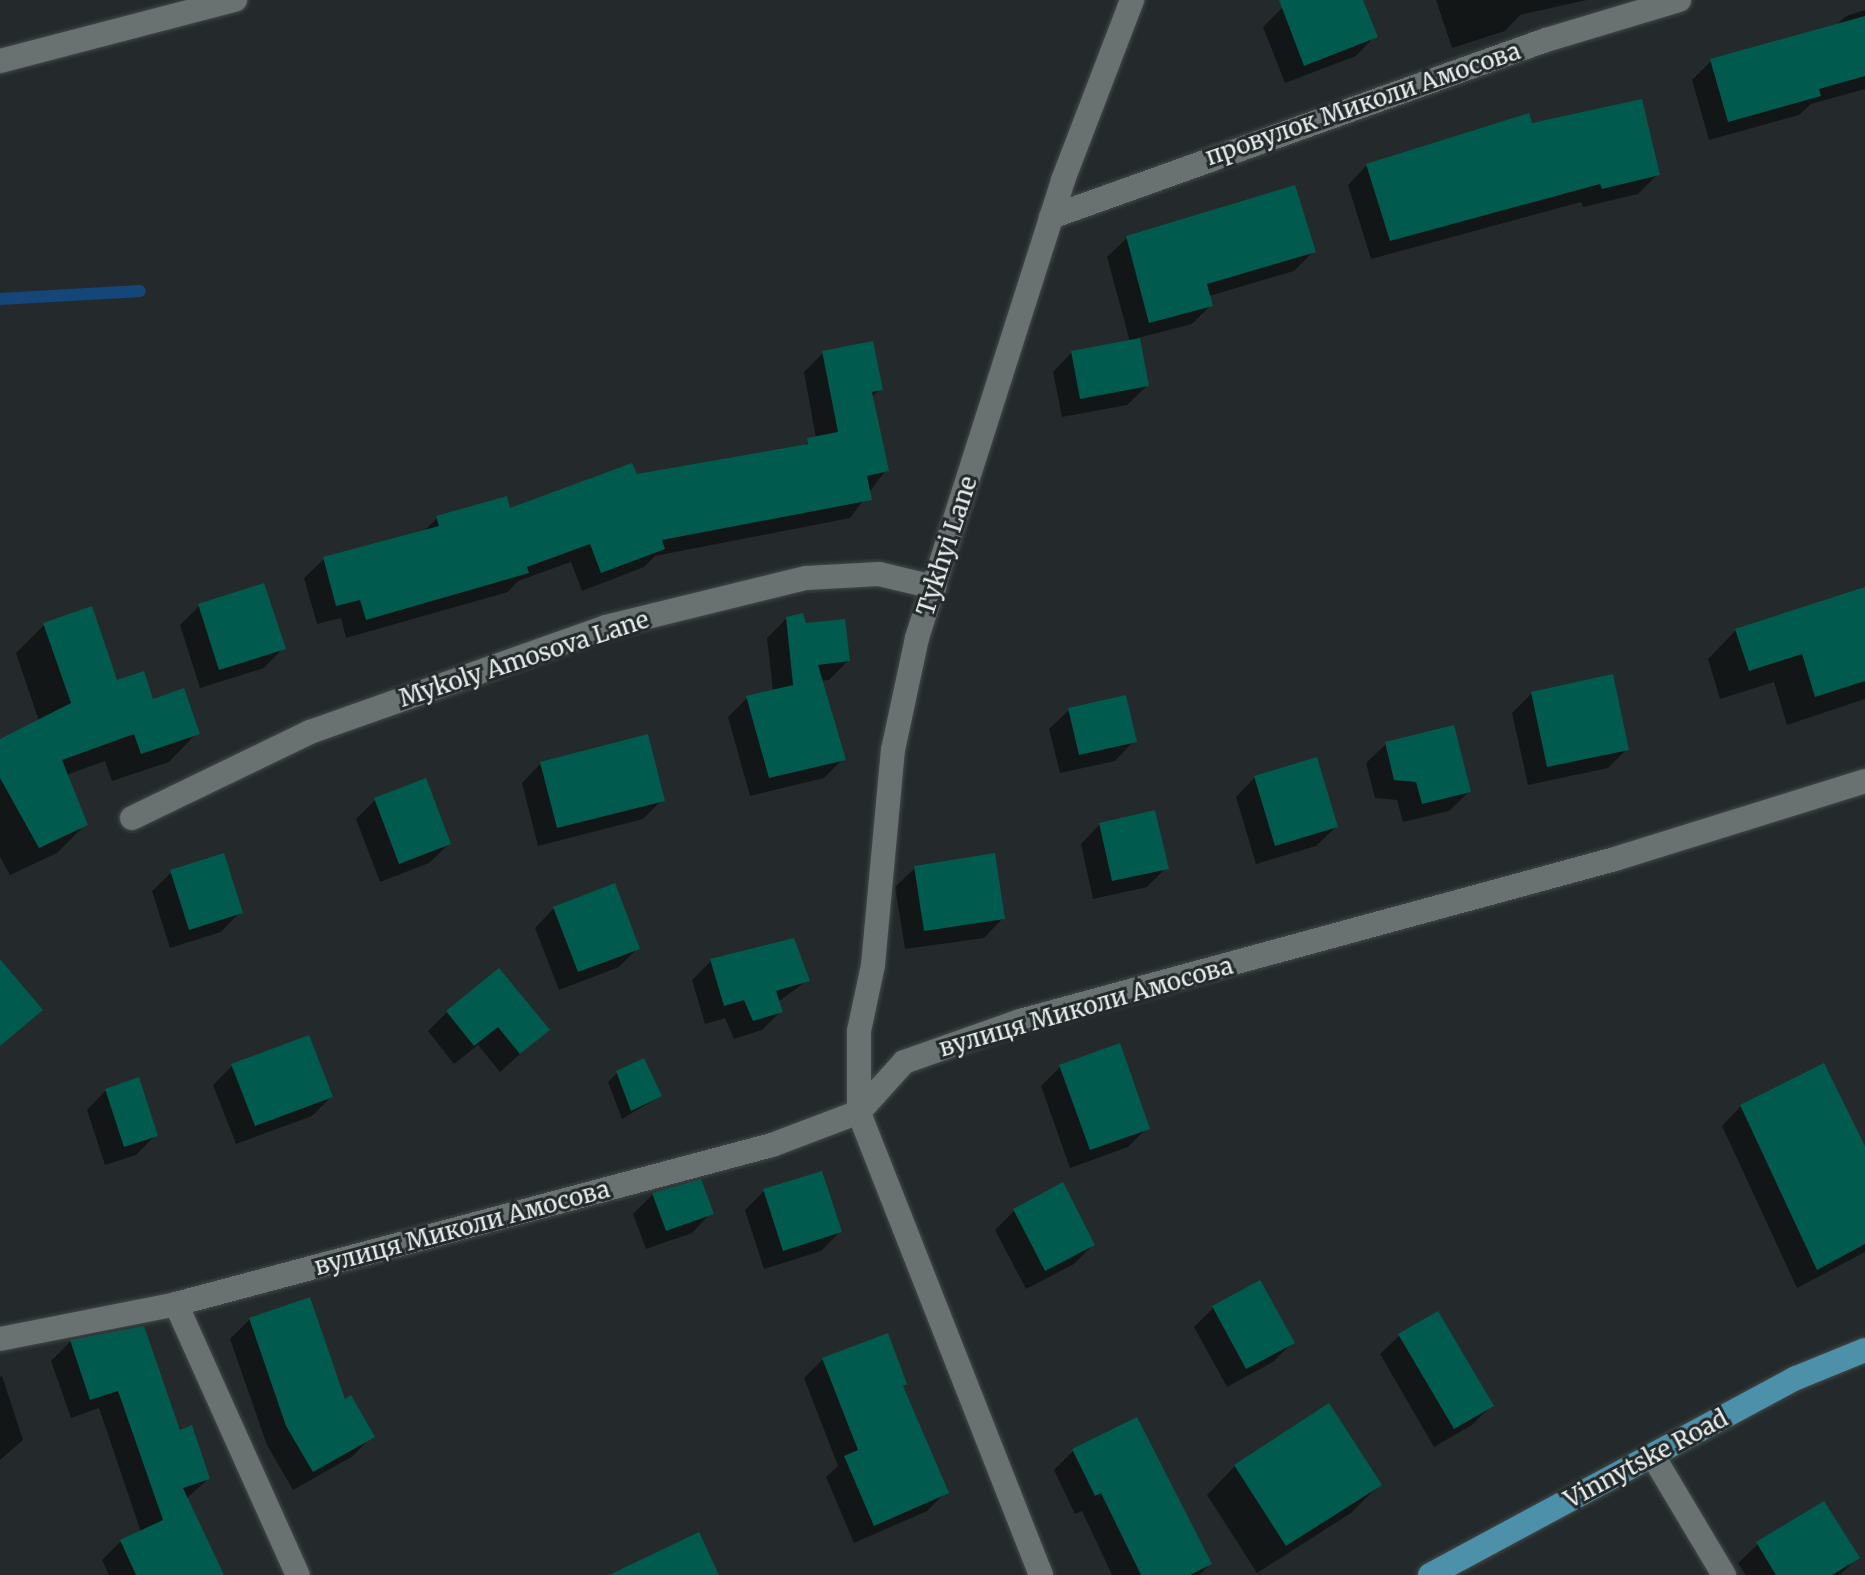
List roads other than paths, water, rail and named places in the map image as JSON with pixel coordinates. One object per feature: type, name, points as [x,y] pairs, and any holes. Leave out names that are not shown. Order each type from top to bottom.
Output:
[{"type":"main road","name":"Vinnytske Road","points":[[1430,1575],[1796,1378],[1865,1350]]},
{"type":"street","points":[[0,61],[235,0]]},
{"type":"street","name":"Tykhyi Lane","points":[[859,1112],[859,1031],[873,965],[893,750],[934,587],[1051,217],[1132,0]]},
{"type":"street","name":"провулок Миколи Амосова","points":[[1051,217],[1531,45],[1679,0]]},
{"type":"street","name":"Mykoly Amosova Lane","points":[[132,818],[310,732],[606,627],[806,578],[879,574],[934,587]]},
{"type":"street","name":"вулиця Миколи Амосова","points":[[0,1339],[176,1304],[772,1145],[859,1112],[904,1062],[1020,1021],[1615,859],[1865,781]]},
{"type":"street","points":[[859,1112],[1041,1575]]},
{"type":"street","points":[[176,1304],[298,1575]]},
{"type":"street","points":[[1653,1456],[1724,1575]]},
{"type":"waterway","points":[[0,299],[140,291]]}]
